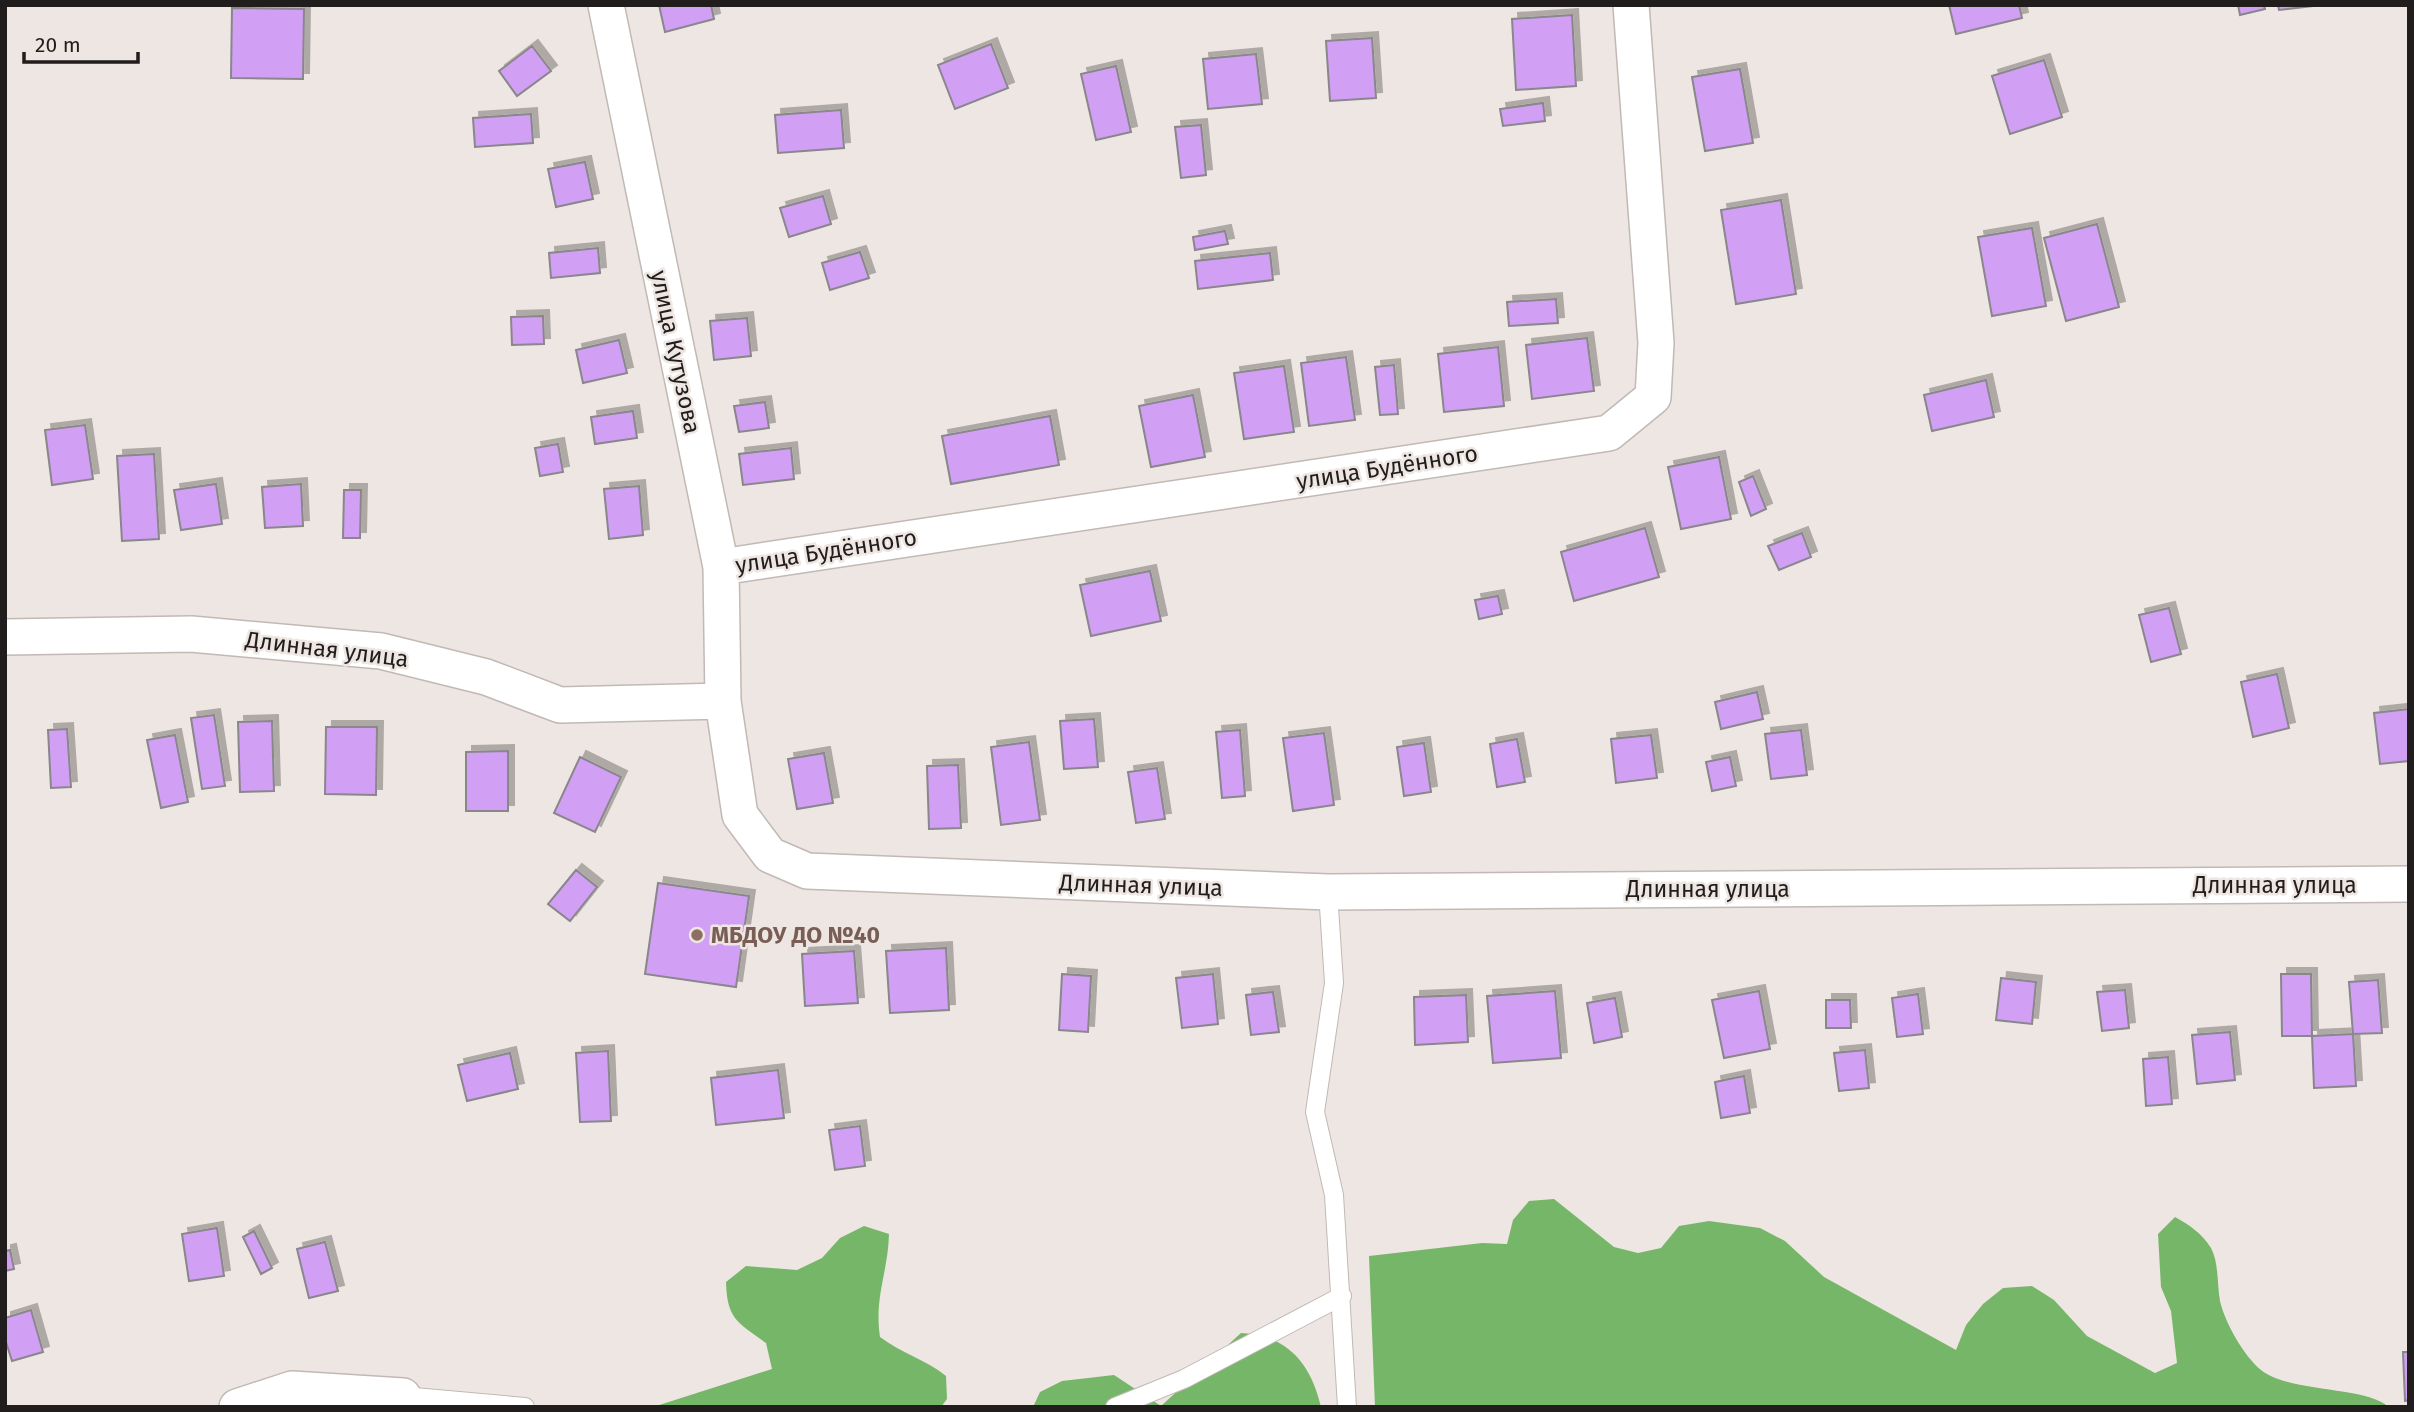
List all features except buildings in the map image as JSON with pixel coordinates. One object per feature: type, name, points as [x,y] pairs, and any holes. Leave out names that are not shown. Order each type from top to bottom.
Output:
[{"type":"street","name":"улица Кутузова","points":[[606,5],[720,567],[723,701]]},
{"type":"street","name":"улица Будённого","points":[[720,567],[1609,433],[1653,397],[1656,343],[1631,5]]},
{"type":"street","name":"Длинная улица","points":[[5,636],[191,634],[381,652],[486,677],[560,705],[723,701],[740,815],[770,855],[807,871],[1328,892],[2409,884]]},
{"type":"street","points":[[237,1407],[292,1389],[403,1395]]},
{"type":"lane","points":[[1328,892],[1334,983],[1315,1112],[1335,1195],[1347,1407]]},
{"type":"lane","points":[[1115,1407],[1184,1379],[1342,1296]]},
{"type":"lane","points":[[403,1395],[525,1407]]},
{"type":"green space","points":[[1554,1199],[1614,1247],[1638,1253],[1661,1248],[1679,1226],[1709,1221],[1760,1228],[1785,1241],[1824,1277],[1956,1350],[1966,1325],[1983,1304],[2003,1288],[2032,1286],[2054,1300],[2087,1336],[2155,1373],[2177,1363],[2171,1311],[2161,1287],[2158,1234],[2175,1217],[2190,1226],[2211,1248],[2217,1267],[2220,1301],[2226,1319],[2242,1348],[2261,1370],[2290,1383],[2363,1396],[2378,1400],[2389,1407],[1375,1407],[1369,1256],[1482,1243],[1507,1244],[1513,1220],[1529,1201]]},
{"type":"green space","points":[[864,1226],[889,1234],[880,1297],[880,1337],[946,1376],[947,1399],[941,1407],[653,1407],[772,1369],[766,1343],[741,1324],[731,1312],[726,1282],[746,1266],[797,1270],[822,1258],[840,1238]]},
{"type":"green space","points":[[1241,1333],[1271,1339],[1294,1354],[1311,1377],[1321,1407],[1033,1407],[1040,1392],[1062,1381],[1114,1375],[1161,1406]]},
{"type":"place","name":"МБДОУ ДО №40","points":[[697,935]]}]
